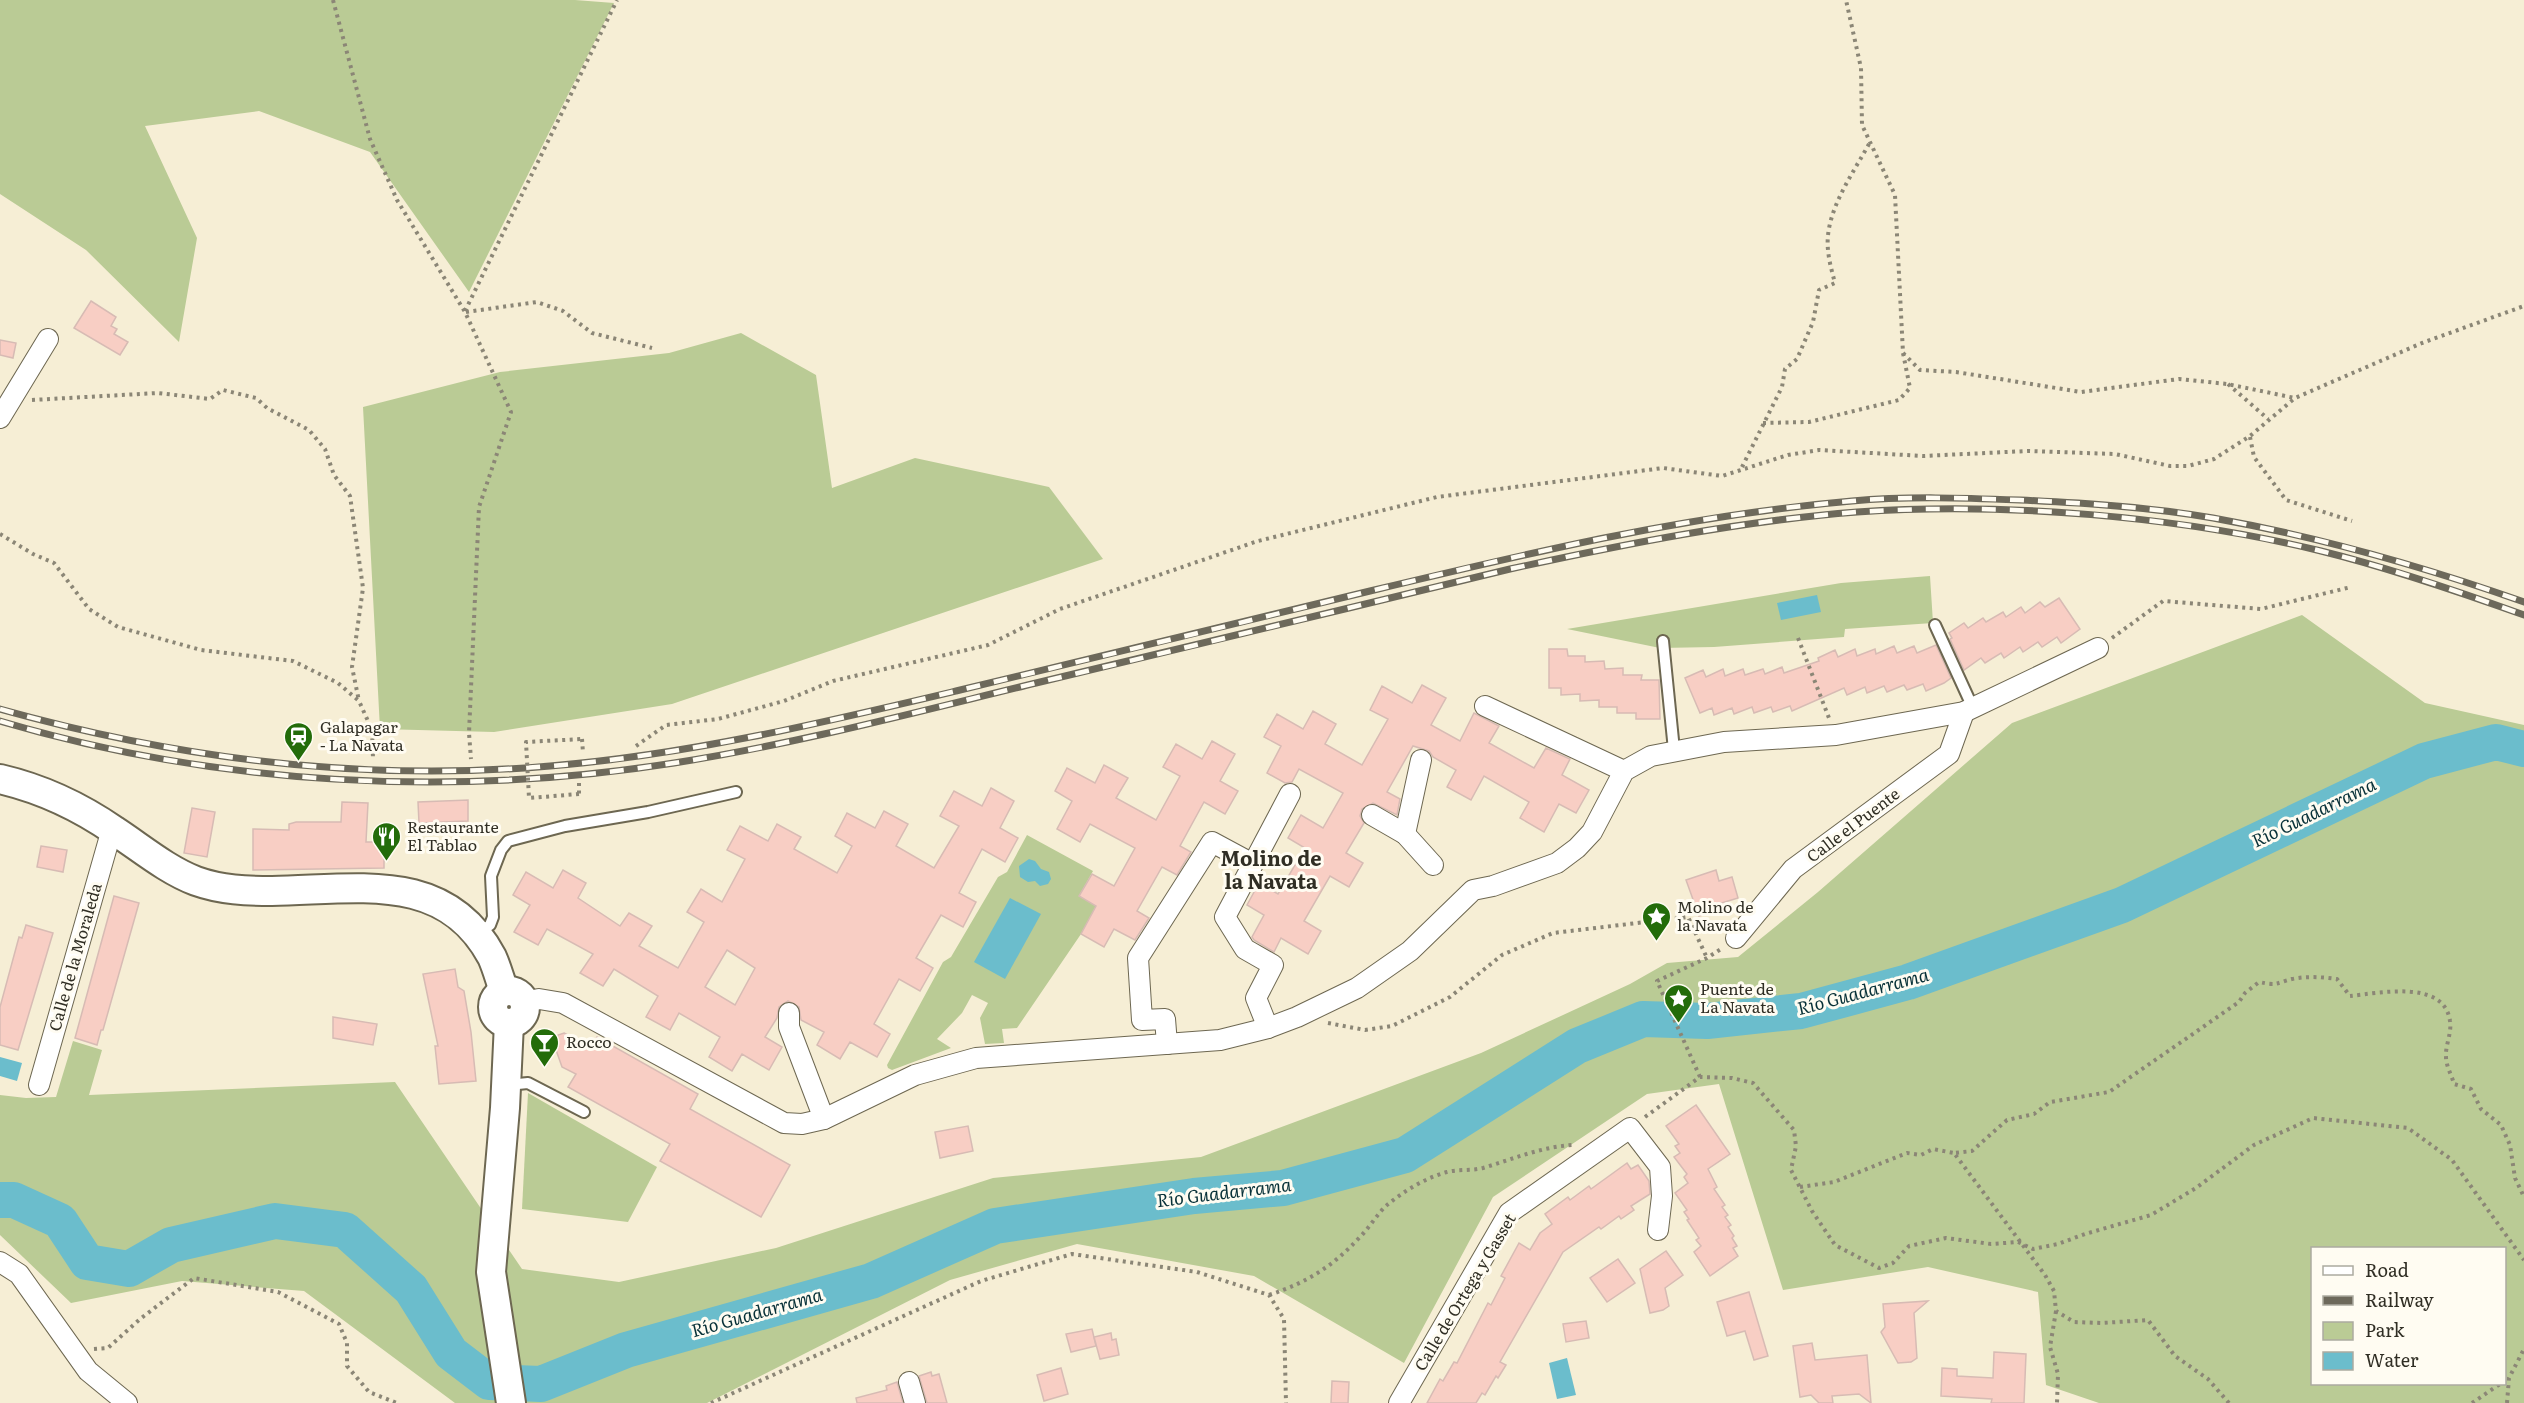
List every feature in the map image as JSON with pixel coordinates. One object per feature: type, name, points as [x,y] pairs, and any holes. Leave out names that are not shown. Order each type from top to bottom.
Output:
[{"type":"main road","points":[[0,779],[58,798],[112,829],[184,876],[209,885],[248,891],[404,890],[437,902],[458,916],[477,935],[493,959],[513,1005],[491,1272],[511,1403]]},
{"type":"street","points":[[5,410],[48,339]]},
{"type":"street","points":[[513,1005],[539,999],[563,1003],[784,1123],[802,1124],[824,1119],[915,1075],[976,1058],[1220,1040],[1268,1028],[1297,1017],[1357,988],[1410,951],[1473,891],[1557,863],[1577,848],[1592,832],[1624,771],[1651,756],[1724,742],[1836,735],[1968,710],[2098,648]]},
{"type":"street","points":[[1485,706],[1624,771]]},
{"type":"street","name":"Calle el Puente","points":[[1736,938],[1793,869],[1949,754],[1968,710]]},
{"type":"street","points":[[1405,834],[1421,760]]},
{"type":"street","points":[[1268,1028],[1256,998],[1273,965],[1245,949],[1225,917],[1251,863],[1290,794]]},
{"type":"street","points":[[1372,815],[1405,834],[1433,865]]},
{"type":"street","name":"Calle de la Moraleda","points":[[39,1085],[112,829]]},
{"type":"street","points":[[1167,1044],[1165,1019],[1142,1020],[1138,958],[1212,842],[1251,863]]},
{"type":"street","points":[[789,1013],[789,1027],[824,1119]]},
{"type":"street","points":[[1630,1128],[1660,1167],[1662,1196],[1658,1230]]},
{"type":"street","name":"Calle de Ortega y Gasset","points":[[1399,1403],[1509,1213],[1630,1128]]},
{"type":"street","points":[[0,1262],[19,1274],[88,1371],[127,1403]]},
{"type":"street","points":[[909,1382],[915,1403]]},
{"type":"lane","points":[[1935,625],[1968,710]]},
{"type":"lane","points":[[1663,641],[1674,750]]},
{"type":"lane","points":[[477,935],[490,925],[493,917],[491,876],[501,850],[508,841],[565,826],[648,812],[736,792]]},
{"type":"lane","points":[[507,1085],[528,1083],[584,1112]]},
{"type":"path","points":[[333,0],[370,139],[397,200],[465,312],[511,412],[479,507],[469,733],[471,759]]},
{"type":"path","points":[[465,312],[617,0]]},
{"type":"path","points":[[1763,423],[1809,422],[1899,400],[1910,388],[1903,353],[1895,195],[1862,125],[1861,68],[1846,0]]},
{"type":"path","points":[[1742,468],[1782,387],[1785,369],[1797,359],[1813,322],[1819,290],[1835,283],[1828,249],[1832,217],[1844,189],[1870,142]]},
{"type":"path","points":[[465,312],[537,302],[563,311],[592,333],[652,348]]},
{"type":"path","points":[[636,746],[666,725],[718,718],[784,701],[833,681],[988,645],[1060,609],[1258,541],[1437,497],[1663,468],[1722,476],[1788,454],[1819,450],[1923,456],[2028,452],[2115,454],[2169,466],[2188,466],[2214,459],[2250,436],[2295,398],[2422,343],[2524,306]]},
{"type":"path","points":[[1903,353],[1920,370],[1956,372],[2081,392],[2179,379],[2227,384],[2295,398]]},
{"type":"path","points":[[2227,384],[2268,419]]},
{"type":"path","points":[[5,410],[158,393],[210,399],[223,390],[256,398],[267,408],[309,430],[325,449],[334,475],[350,496],[363,588],[352,667],[359,702],[372,730],[373,758]]},
{"type":"path","points":[[2250,436],[2254,457],[2286,500],[2352,521]]},
{"type":"path","points":[[0,534],[33,554],[54,563],[89,609],[118,627],[201,650],[293,661],[338,683],[359,702]]},
{"type":"path","points":[[2098,648],[2163,601],[2262,609],[2351,587]]},
{"type":"path","points":[[1798,638],[1836,735]]},
{"type":"path","points":[[579,783],[579,794],[529,798],[526,742],[582,739],[583,753]]},
{"type":"path","points":[[1297,1017],[1365,1030],[1392,1026],[1450,997],[1502,955],[1553,933],[1688,917],[1707,958]]},
{"type":"path","points":[[1700,1077],[1657,981],[1707,958],[1736,938]]},
{"type":"path","points":[[1800,1187],[1833,1182],[1907,1153],[1921,1155],[1933,1149],[1954,1153],[1972,1151],[2007,1120],[2034,1114],[2050,1102],[2109,1092],[2238,1002],[2259,982],[2276,986],[2292,979],[2314,976],[2337,979],[2350,996],[2383,992],[2425,992],[2443,1002],[2450,1021],[2446,1058],[2454,1084],[2471,1089],[2481,1109],[2501,1125],[2510,1145],[2515,1178],[2524,1197]]},
{"type":"path","points":[[1630,1128],[1700,1077],[1732,1078],[1753,1083],[1794,1130],[1797,1146],[1791,1170],[1812,1211],[1835,1245],[1879,1268],[1893,1263],[1909,1246],[1946,1238],[1991,1244],[2018,1242],[2033,1249],[2058,1244],[2151,1215],[2196,1188],[2254,1145],[2313,1118],[2408,1128],[2452,1160],[2524,1260]]},
{"type":"path","points":[[711,1403],[981,1281],[1072,1254],[1197,1272],[1269,1296],[1293,1288],[1318,1273],[1341,1256],[1385,1207],[1409,1189],[1434,1176],[1450,1171],[1471,1171],[1513,1157],[1573,1145]]},
{"type":"path","points":[[1954,1153],[2018,1242],[2045,1275],[2054,1292],[2056,1311],[2050,1347],[2058,1374],[2057,1403]]},
{"type":"path","points":[[88,1349],[108,1348],[140,1318],[194,1278],[278,1292],[339,1324],[347,1343],[347,1366],[369,1392],[397,1403]]},
{"type":"path","points":[[1269,1296],[1284,1319],[1286,1403]]},
{"type":"path","points":[[2056,1311],[2074,1322],[2148,1320],[2175,1356],[2208,1379],[2229,1403]]},
{"type":"path","points":[[2507,1403],[2507,1380],[2524,1349]]},
{"type":"path","points":[[2472,1403],[2497,1385]]},
{"type":"green space","points":[[0,0],[575,0],[614,3],[469,292],[370,152],[259,111],[145,126],[197,238],[179,342],[86,250],[0,194]]},
{"type":"green space","points":[[741,333],[816,375],[832,488],[915,458],[1049,487],[1103,559],[672,704],[494,732],[380,729],[363,407],[500,372],[669,353]]},
{"type":"green space","points":[[1930,576],[1933,623],[1845,629],[1844,637],[1714,647],[1660,648],[1567,629],[1841,583]]},
{"type":"green space","points":[[2302,615],[2425,703],[2524,725],[2524,1403],[2099,1403],[2046,1385],[2038,1292],[1928,1267],[1783,1290],[1719,1084],[1647,1094],[1493,1197],[1404,1363],[1254,1276],[1077,1244],[950,1280],[707,1403],[455,1403],[304,1291],[182,1281],[71,1303],[0,1235],[0,1095],[26,1098],[56,1097],[73,1041],[102,1050],[89,1095],[395,1082],[522,1269],[619,1282],[776,1248],[993,1178],[1201,1157],[1481,1053],[1630,984],[1667,963],[1738,957],[1818,892],[2012,723]]},
{"type":"green space","points":[[1027,835],[1093,871],[1079,896],[1097,906],[1081,934],[1017,1028],[1002,1029],[1004,1043],[985,1044],[980,1018],[988,1003],[972,995],[962,1013],[937,1039],[951,1048],[892,1070],[888,1068],[887,1065],[943,962],[951,957],[998,877],[1007,872]]},
{"type":"green space","points":[[528,1093],[657,1167],[628,1222],[522,1209]]},
{"type":"water","points":[[1817,595],[1821,612],[1781,620],[1777,603]]},
{"type":"water","points":[[1029,859],[1035,861],[1041,869],[1049,872],[1051,879],[1048,884],[1040,886],[1035,881],[1028,882],[1020,877],[1019,866]]},
{"type":"water","points":[[1010,898],[1041,914],[1005,979],[974,962]]},
{"type":"water","points":[[0,1057],[22,1063],[17,1081],[0,1076]]},
{"type":"water","points":[[1567,1358],[1576,1395],[1557,1399],[1549,1363]]},
{"type":"building","points":[[91,301],[116,317],[111,326],[117,329],[114,334],[128,342],[120,355],[74,328]]},
{"type":"building","points":[[0,340],[16,343],[13,358],[0,355]]},
{"type":"building","points":[[2059,598],[2080,629],[2061,643],[2057,637],[2042,647],[2038,642],[2023,652],[2020,647],[2004,658],[2001,653],[1985,663],[1981,658],[1964,670],[1949,633],[1964,623],[1968,628],[1983,618],[1986,622],[2003,612],[2006,617],[2021,607],[2025,613],[2040,602],[2045,607]]},
{"type":"building","points":[[1936,645],[1951,678],[1944,683],[1926,691],[1923,684],[1907,690],[1904,685],[1887,692],[1884,686],[1867,693],[1865,687],[1847,695],[1844,688],[1792,711],[1790,706],[1773,712],[1771,707],[1754,713],[1752,707],[1734,714],[1732,708],[1714,715],[1712,708],[1700,713],[1685,678],[1703,670],[1706,677],[1723,669],[1725,676],[1743,669],[1745,675],[1763,669],[1765,674],[1782,667],[1784,673],[1819,661],[1818,658],[1835,650],[1838,657],[1855,649],[1857,656],[1875,649],[1876,654],[1894,646],[1897,653],[1914,646],[1917,653]]},
{"type":"building","points":[[1549,649],[1567,649],[1568,656],[1585,656],[1585,662],[1604,661],[1605,669],[1623,668],[1623,675],[1642,675],[1641,680],[1659,680],[1660,719],[1636,719],[1636,713],[1617,713],[1617,707],[1599,707],[1599,700],[1580,701],[1580,694],[1561,695],[1561,688],[1549,688]]},
{"type":"building","points":[[1422,685],[1446,698],[1431,725],[1460,741],[1474,713],[1499,726],[1489,743],[1534,768],[1546,748],[1570,759],[1562,775],[1589,790],[1576,813],[1559,804],[1544,832],[1520,818],[1529,802],[1484,776],[1471,800],[1447,787],[1456,770],[1433,757],[1429,751],[1413,746],[1387,792],[1400,799],[1397,815],[1373,803],[1362,809],[1360,816],[1364,823],[1346,853],[1363,863],[1349,887],[1330,876],[1304,921],[1321,931],[1308,954],[1281,938],[1274,952],[1254,940],[1252,937],[1264,915],[1247,905],[1259,883],[1278,894],[1305,848],[1288,838],[1301,815],[1323,828],[1343,793],[1299,769],[1292,782],[1285,783],[1267,773],[1281,746],[1264,737],[1277,714],[1303,729],[1313,711],[1336,724],[1325,744],[1362,765],[1388,719],[1370,710],[1382,686],[1412,703]]},
{"type":"building","points":[[1212,741],[1235,754],[1220,781],[1238,791],[1225,814],[1204,802],[1180,846],[1191,852],[1177,875],[1162,867],[1137,911],[1149,918],[1135,940],[1114,929],[1104,947],[1081,934],[1096,906],[1079,896],[1092,874],[1114,886],[1135,848],[1090,824],[1080,842],[1057,829],[1072,801],[1055,791],[1067,768],[1095,783],[1104,765],[1128,778],[1116,798],[1156,820],[1180,776],[1163,767],[1176,744],[1202,759]]},
{"type":"building","points":[[991,788],[1014,801],[1000,828],[1018,838],[1005,862],[982,849],[959,893],[976,902],[963,927],[941,915],[916,958],[933,968],[920,991],[899,979],[874,1024],[890,1034],[877,1057],[850,1042],[840,1059],[817,1045],[824,1032],[801,1020],[799,1007],[788,1001],[779,1007],[777,1018],[765,1037],[782,1047],[769,1070],[742,1054],[732,1071],[709,1057],[720,1037],[679,1013],[670,1030],[646,1017],[658,996],[614,969],[603,986],[580,973],[593,954],[547,929],[538,945],[514,932],[530,905],[513,895],[526,872],[553,888],[563,870],[586,883],[578,898],[620,926],[629,913],[652,926],[639,946],[678,968],[704,922],[687,912],[701,889],[722,902],[745,859],[727,850],[740,826],[768,841],[777,824],[801,837],[794,849],[837,873],[852,846],[835,836],[847,813],[875,828],[884,811],[908,824],[896,846],[934,868],[959,826],[940,816],[954,791],[982,806]],"holes":[[[727,950],[755,968],[735,1005],[705,987]]]},
{"type":"building","points":[[468,800],[468,821],[419,823],[418,802]]},
{"type":"building","points":[[342,802],[368,803],[366,842],[384,842],[384,868],[253,870],[253,829],[289,830],[289,824],[296,822],[341,822]]},
{"type":"building","points":[[192,808],[215,812],[207,857],[184,853]]},
{"type":"building","points":[[41,846],[67,850],[63,872],[37,867]]},
{"type":"building","points":[[1716,870],[1719,881],[1732,877],[1738,898],[1715,905],[1717,911],[1699,916],[1686,880]]},
{"type":"building","points":[[114,896],[139,903],[97,1045],[75,1038]]},
{"type":"building","points":[[26,925],[53,933],[18,1050],[0,1045],[0,1007],[19,937],[22,938]]},
{"type":"building","points":[[455,969],[458,987],[464,991],[476,1081],[439,1084],[435,1046],[438,1046],[423,974]]},
{"type":"building","points":[[333,1017],[377,1024],[373,1045],[333,1038]]},
{"type":"building","points":[[564,1033],[591,1048],[597,1037],[698,1094],[690,1109],[790,1165],[761,1217],[660,1161],[670,1144],[568,1087],[576,1074],[562,1067],[555,1047],[558,1035]]},
{"type":"building","points":[[1696,1105],[1730,1154],[1708,1169],[1717,1187],[1714,1189],[1725,1205],[1722,1207],[1728,1215],[1725,1217],[1731,1225],[1728,1227],[1734,1236],[1732,1238],[1737,1246],[1733,1248],[1738,1256],[1710,1276],[1694,1252],[1701,1246],[1696,1240],[1699,1238],[1687,1220],[1689,1219],[1684,1212],[1687,1210],[1675,1193],[1688,1183],[1684,1177],[1687,1174],[1674,1157],[1680,1153],[1675,1146],[1679,1144],[1666,1126]]},
{"type":"building","points":[[968,1126],[973,1151],[940,1158],[935,1132]]},
{"type":"building","points":[[1627,1163],[1631,1169],[1638,1165],[1649,1181],[1650,1194],[1631,1206],[1634,1210],[1621,1219],[1619,1216],[1601,1229],[1599,1227],[1563,1252],[1500,1362],[1506,1365],[1498,1378],[1496,1376],[1485,1395],[1482,1393],[1476,1403],[1427,1403],[1440,1379],[1443,1381],[1454,1362],[1457,1363],[1488,1303],[1491,1305],[1505,1278],[1501,1276],[1519,1243],[1530,1250],[1540,1233],[1552,1224],[1545,1214],[1568,1197],[1570,1200],[1589,1186],[1591,1189]]},
{"type":"building","points":[[1666,1251],[1683,1275],[1665,1288],[1669,1306],[1650,1313],[1640,1269]]},
{"type":"building","points":[[1618,1259],[1635,1283],[1607,1302],[1590,1278]]},
{"type":"building","points":[[1749,1292],[1768,1356],[1754,1360],[1745,1331],[1727,1336],[1717,1302]]},
{"type":"building","points":[[1928,1301],[1914,1313],[1917,1358],[1911,1362],[1898,1363],[1881,1332],[1885,1327],[1883,1304]]},
{"type":"building","points":[[1586,1321],[1589,1338],[1566,1342],[1563,1324]]},
{"type":"building","points":[[1092,1329],[1096,1346],[1071,1352],[1066,1334]]},
{"type":"building","points":[[1111,1333],[1112,1340],[1116,1339],[1119,1355],[1100,1359],[1094,1337]]},
{"type":"building","points":[[1812,1343],[1815,1360],[1867,1355],[1871,1403],[1859,1394],[1832,1396],[1833,1403],[1819,1403],[1811,1395],[1800,1397],[1793,1346]]},
{"type":"building","points":[[1994,1352],[2026,1354],[2024,1403],[1991,1403],[1992,1399],[1941,1396],[1942,1368],[1957,1369],[1957,1376],[1993,1378]]},
{"type":"building","points":[[1061,1368],[1068,1394],[1044,1401],[1037,1375]]},
{"type":"building","points":[[931,1372],[932,1376],[939,1374],[947,1403],[927,1403],[919,1376]]},
{"type":"building","points":[[1332,1381],[1349,1382],[1348,1403],[1331,1403]]},
{"type":"building","points":[[897,1382],[903,1403],[857,1403],[856,1398],[887,1390],[886,1386]]},
{"type":"waterway","name":"Río Guadarrama","points":[[0,1200],[14,1200],[60,1221],[87,1262],[129,1269],[171,1245],[275,1221],[345,1230],[411,1289],[451,1353],[489,1382],[541,1384],[626,1350],[871,1281],[995,1226],[1194,1196],[1283,1188],[1405,1155],[1577,1046],[1643,1019],[1707,1021],[1801,1011],[1908,982],[2122,905],[2424,761],[2496,742],[2524,749]]},
{"type":"railway","points":[[0,709],[135,741],[204,753],[341,768],[411,771],[480,770],[601,761],[703,746],[855,715],[1430,577],[1609,537],[1791,507],[1894,498],[2068,503],[2189,514],[2292,534],[2370,554],[2447,576],[2524,602]]},
{"type":"railway","points":[[0,721],[82,743],[250,772],[334,779],[420,782],[505,780],[590,774],[674,763],[811,737],[1510,569],[1596,551],[1683,534],[1770,521],[1914,509],[1972,509],[2091,515],[2209,529],[2266,539],[2347,558],[2423,580],[2524,615]]},
{"type":"place","name":"Galapagar - La Navata","points":[[299,762]]},
{"type":"place","name":"Restaurante El Tablao","points":[[386,862]]},
{"type":"place","name":"Molino de la Navata","points":[[1656,942]]},
{"type":"place","name":"Puente de La Navata","points":[[1679,1024]]},
{"type":"place","name":"Rocco","points":[[545,1068]]},
{"type":"district","name":"Molino de la Navata","points":[[1271,870]]}]
